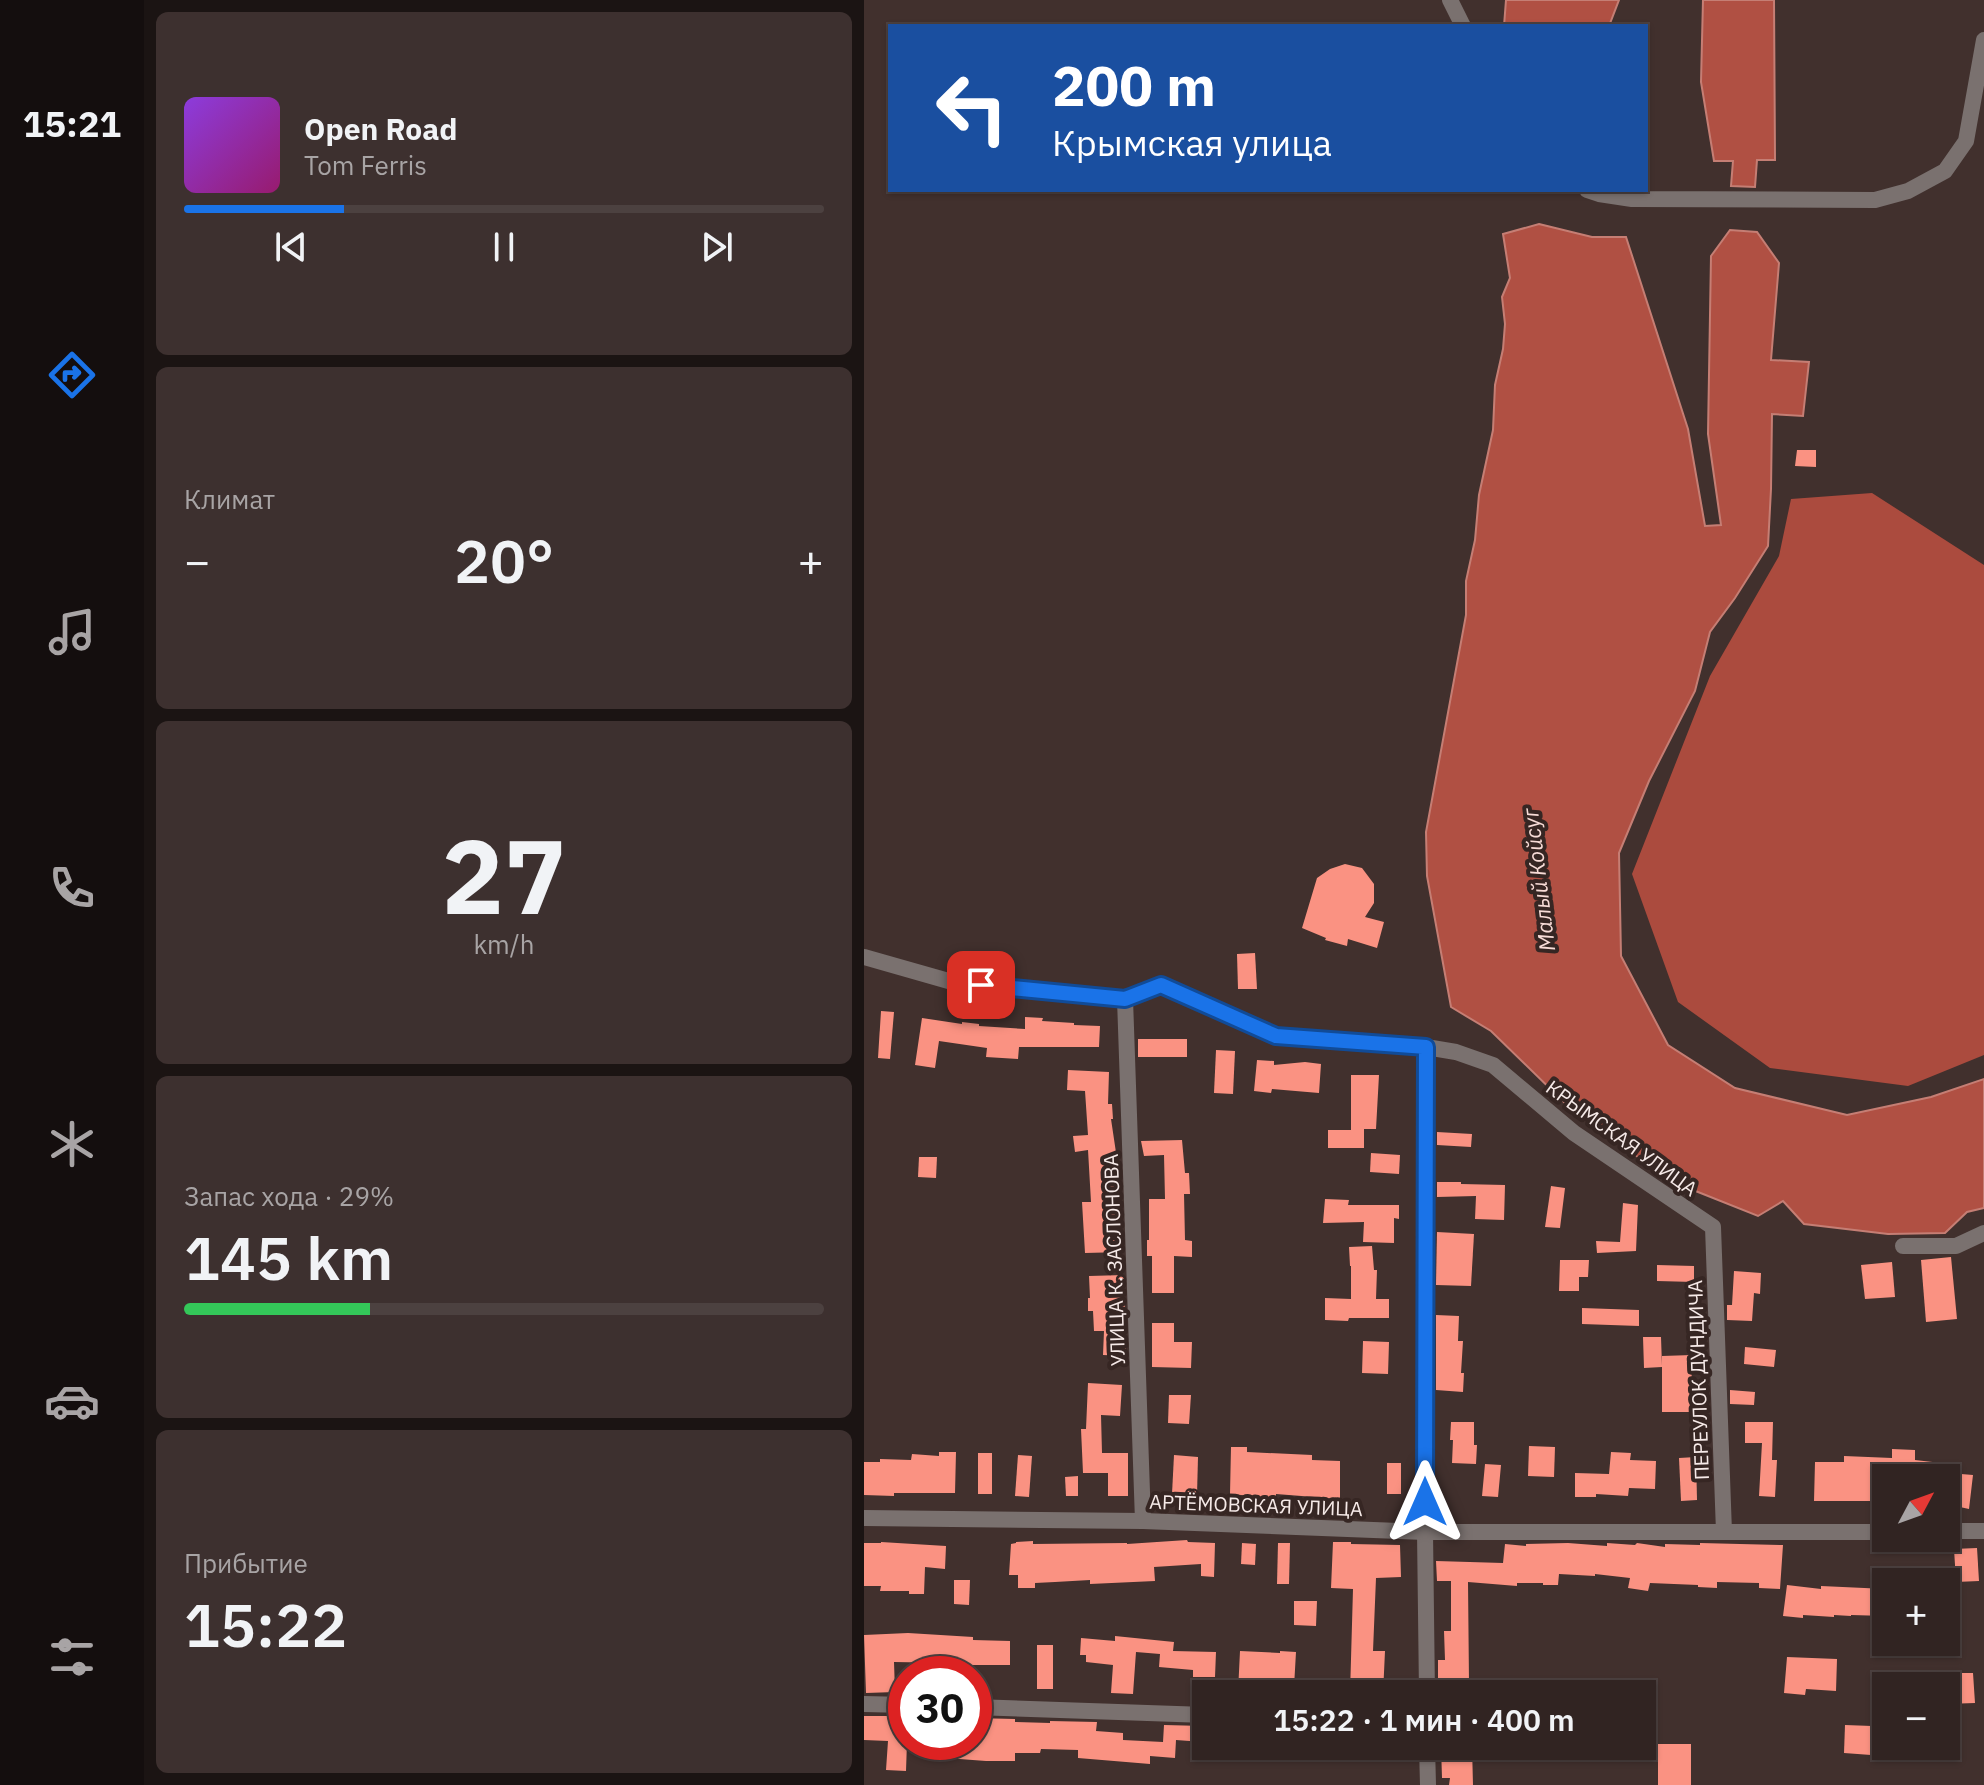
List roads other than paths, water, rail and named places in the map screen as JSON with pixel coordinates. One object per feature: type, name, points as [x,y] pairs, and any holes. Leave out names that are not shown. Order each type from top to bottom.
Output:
[{"type":"street","points":[[1450,0],[1462,24]]},
{"type":"street","points":[[1593,192],[1632,199],[1875,200],[1908,191],[1945,171],[1966,141],[1984,40]]},
{"type":"street","name":"КРЫМСКАЯ УЛИЦА","points":[[864,957],[952,982],[1125,999],[1161,985],[1276,1036],[1456,1052],[1493,1065],[1574,1133],[1713,1227]]},
{"type":"street","name":"УЛИЦА К. ЗАСЛОНОВА","points":[[1125,999],[1143,1521]]},
{"type":"street","points":[[1426,1047],[1427,1680]]},
{"type":"street","name":"ПЕРЕУЛОК ДУНДИЧА","points":[[1713,1227],[1724,1532]]},
{"type":"street","points":[[1903,1246],[1956,1246],[1984,1233]]},
{"type":"street","name":"АРТЁМОВСКАЯ УЛИЦА","points":[[864,1518],[1143,1521],[1425,1532],[1872,1532]]},
{"type":"street","points":[[1960,1531],[1984,1531]]},
{"type":"street","points":[[864,1704],[888,1705]]},
{"type":"street","points":[[992,1708],[1192,1715]]},
{"type":"street","points":[[1427,1760],[1428,1785]]},
{"type":"water","points":[[1506,0],[1619,0],[1610,24],[1504,24]]},
{"type":"water","points":[[1703,0],[1774,0],[1775,160],[1757,160],[1755,187],[1731,186],[1733,161],[1714,161],[1701,82]]},
{"type":"water","name":"Малый Койсуг","points":[[1539,224],[1592,237],[1626,237],[1688,429],[1705,526],[1721,525],[1708,434],[1711,256],[1730,230],[1757,232],[1779,263],[1771,360],[1809,362],[1803,416],[1772,414],[1768,546],[1710,632],[1695,691],[1649,781],[1619,853],[1621,956],[1668,1045],[1735,1088],[1847,1115],[1931,1097],[1984,1079],[1984,1208],[1967,1212],[1945,1233],[1888,1234],[1804,1224],[1783,1201],[1758,1216],[1678,1184],[1572,1110],[1491,1031],[1451,1007],[1427,876],[1426,832],[1466,615],[1466,581],[1493,430],[1495,385],[1505,324],[1502,297],[1510,278],[1503,234]]}]
